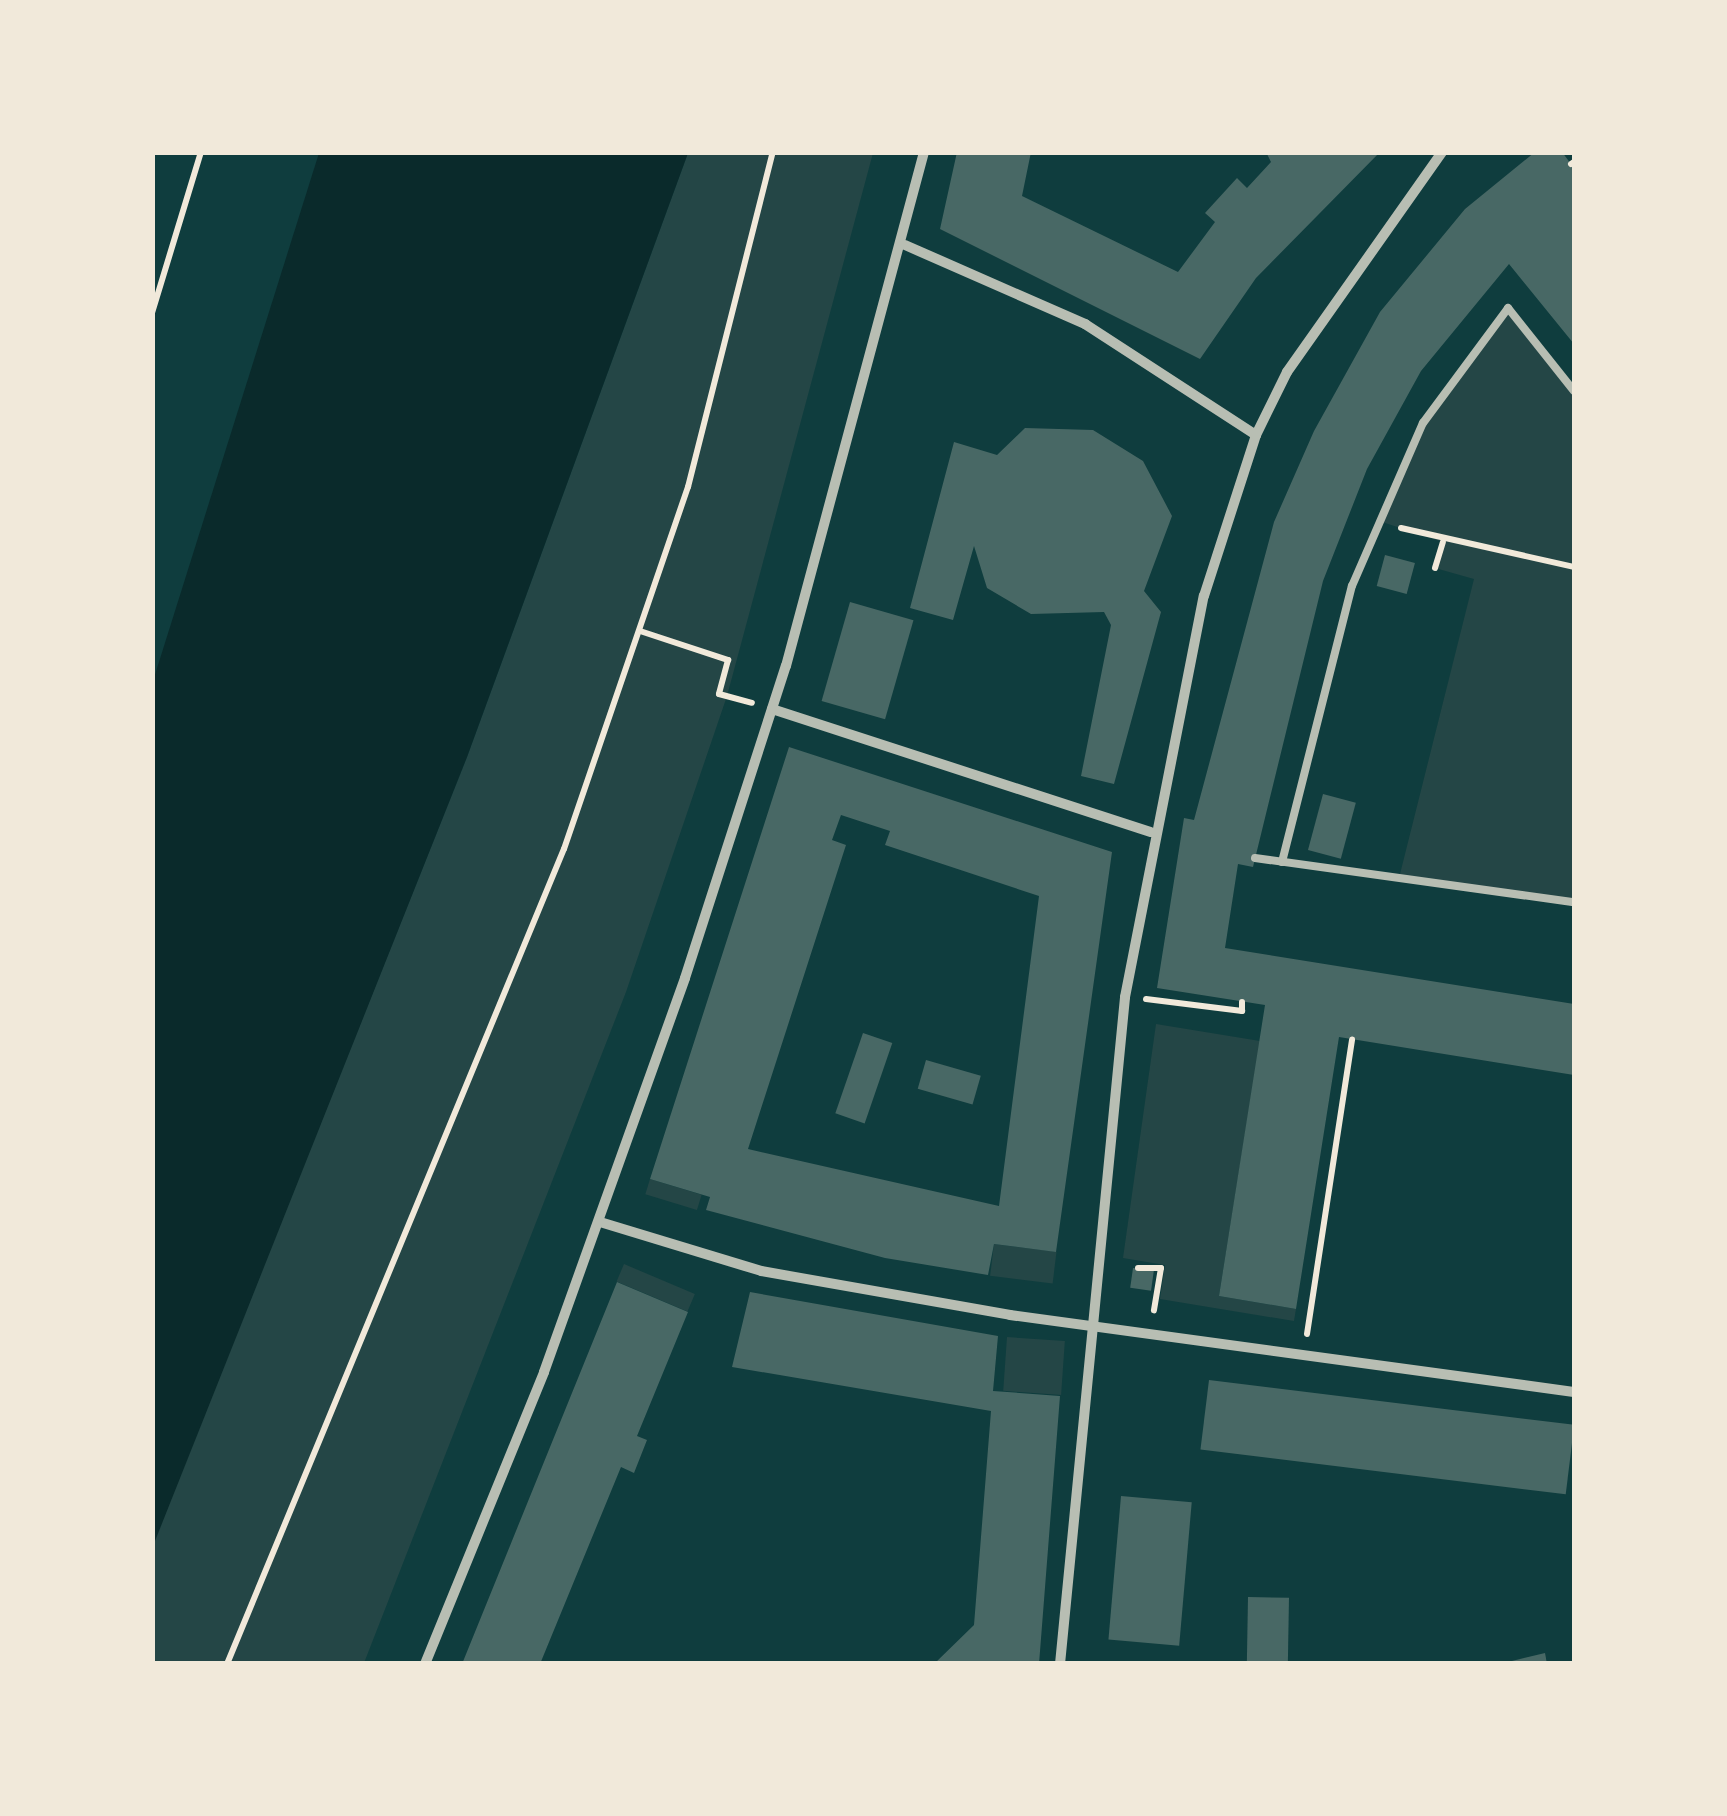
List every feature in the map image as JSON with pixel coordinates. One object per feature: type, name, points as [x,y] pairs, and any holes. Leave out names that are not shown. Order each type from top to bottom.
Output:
[{"type":"street","points":[[425,1664],[600,1222],[772,709],[906,245],[924,152]]},
{"type":"street","points":[[1060,1664],[1088,1328],[1125,997],[1151,832],[1204,596],[1256,435],[1346,280],[1442,152]]},
{"type":"street","points":[[906,245],[1085,324],[1256,435]]},
{"type":"street","points":[[772,709],[1151,832]]},
{"type":"street","points":[[600,1222],[761,1271],[1088,1328],[1574,1392]]},
{"type":"lane","points":[[1282,862],[1330,658],[1376,520],[1423,423],[1508,308],[1574,391]]},
{"type":"lane","points":[[1255,858],[1574,902]]},
{"type":"path","points":[[152,312],[201,152]]},
{"type":"path","points":[[227,1664],[476,1071],[640,632],[688,487],[773,152]]},
{"type":"path","points":[[1376,520],[1443,542],[1574,567]]},
{"type":"path","points":[[1435,568],[1443,542]]},
{"type":"path","points":[[640,632],[728,660],[719,694]]},
{"type":"path","points":[[1125,997],[1242,1012],[1242,1002]]},
{"type":"path","points":[[1304,1355],[1352,1039]]},
{"type":"path","points":[[1138,1268],[1161,1268],[1155,1282],[1150,1336]]},
{"type":"shaded area","points":[[319,153],[688,153],[467,757],[153,1546],[153,681]]},
{"type":"shaded area","points":[[688,153],[873,153],[727,696],[626,992],[364,1663],[153,1663],[152,1546],[467,757]]},
{"type":"shaded area","points":[[1508,308],[1574,391],[1574,902],[1399,878],[1474,579],[1435,568],[1443,542],[1376,520],[1423,423]]},
{"type":"shaded area","points":[[1156,1024],[1260,1041],[1219,1296],[1296,1309],[1294,1321],[1160,1299],[1165,1265],[1123,1258]]},
{"type":"shaded area","points":[[650,1179],[702,1195],[697,1210],[645,1194]]},
{"type":"shaded area","points":[[994,1244],[1057,1252],[1053,1283],[990,1276]]},
{"type":"shaded area","points":[[624,1264],[695,1294],[687,1312],[617,1281]]},
{"type":"shaded area","points":[[1007,1337],[1065,1341],[1061,1395],[1003,1391]]},
{"type":"building","points":[[957,152],[1031,152],[1022,196],[1178,272],[1215,222],[1205,213],[1237,178],[1247,188],[1271,162],[1266,152],[1380,152],[1256,278],[1200,359],[940,229]]},
{"type":"building","points":[[1535,152],[1562,152],[1574,168],[1574,344],[1509,264],[1421,371],[1367,469],[1323,581],[1253,867],[1238,864],[1225,948],[1574,1004],[1574,1075],[1339,1037],[1296,1309],[1219,1296],[1265,1005],[1157,988],[1184,818],[1194,820],[1274,522],[1314,431],[1380,312],[1465,209]]},
{"type":"building","points":[[1025,428],[1093,430],[1143,461],[1172,516],[1144,591],[1161,612],[1114,784],[1081,776],[1111,625],[1104,612],[1031,614],[987,588],[974,546],[953,620],[910,608],[954,442],[997,455]]},
{"type":"building","points":[[1385,555],[1415,563],[1407,594],[1377,586]]},
{"type":"building","points":[[850,602],[913,620],[885,719],[822,701]]},
{"type":"building","points":[[789,747],[1112,852],[1056,1252],[994,1244],[988,1275],[885,1258],[706,1210],[710,1197],[650,1179]],"holes":[[[841,815],[890,831],[885,845],[1039,896],[999,1206],[748,1149],[846,845],[832,840]]]},
{"type":"building","points":[[1323,794],[1356,803],[1341,859],[1308,850]]},
{"type":"building","points":[[863,1033],[892,1043],[865,1123],[835,1113]]},
{"type":"building","points":[[926,1060],[981,1076],[973,1105],[918,1089]]},
{"type":"building","points":[[1133,1268],[1154,1271],[1151,1291],[1130,1288]]},
{"type":"building","points":[[617,1282],[688,1312],[637,1436],[647,1440],[634,1473],[621,1467],[540,1664],[462,1664]]},
{"type":"building","points":[[750,1292],[998,1336],[993,1391],[1060,1396],[1039,1664],[934,1664],[974,1625],[991,1411],[732,1367]]},
{"type":"building","points":[[1209,1380],[1574,1425],[1566,1494],[1200,1449]]},
{"type":"building","points":[[1121,1496],[1192,1502],[1179,1646],[1108,1639]]},
{"type":"building","points":[[1248,1597],[1289,1598],[1288,1664],[1247,1664]]},
{"type":"building","points":[[1545,1653],[1547,1664],[1508,1664],[1508,1662]]}]
